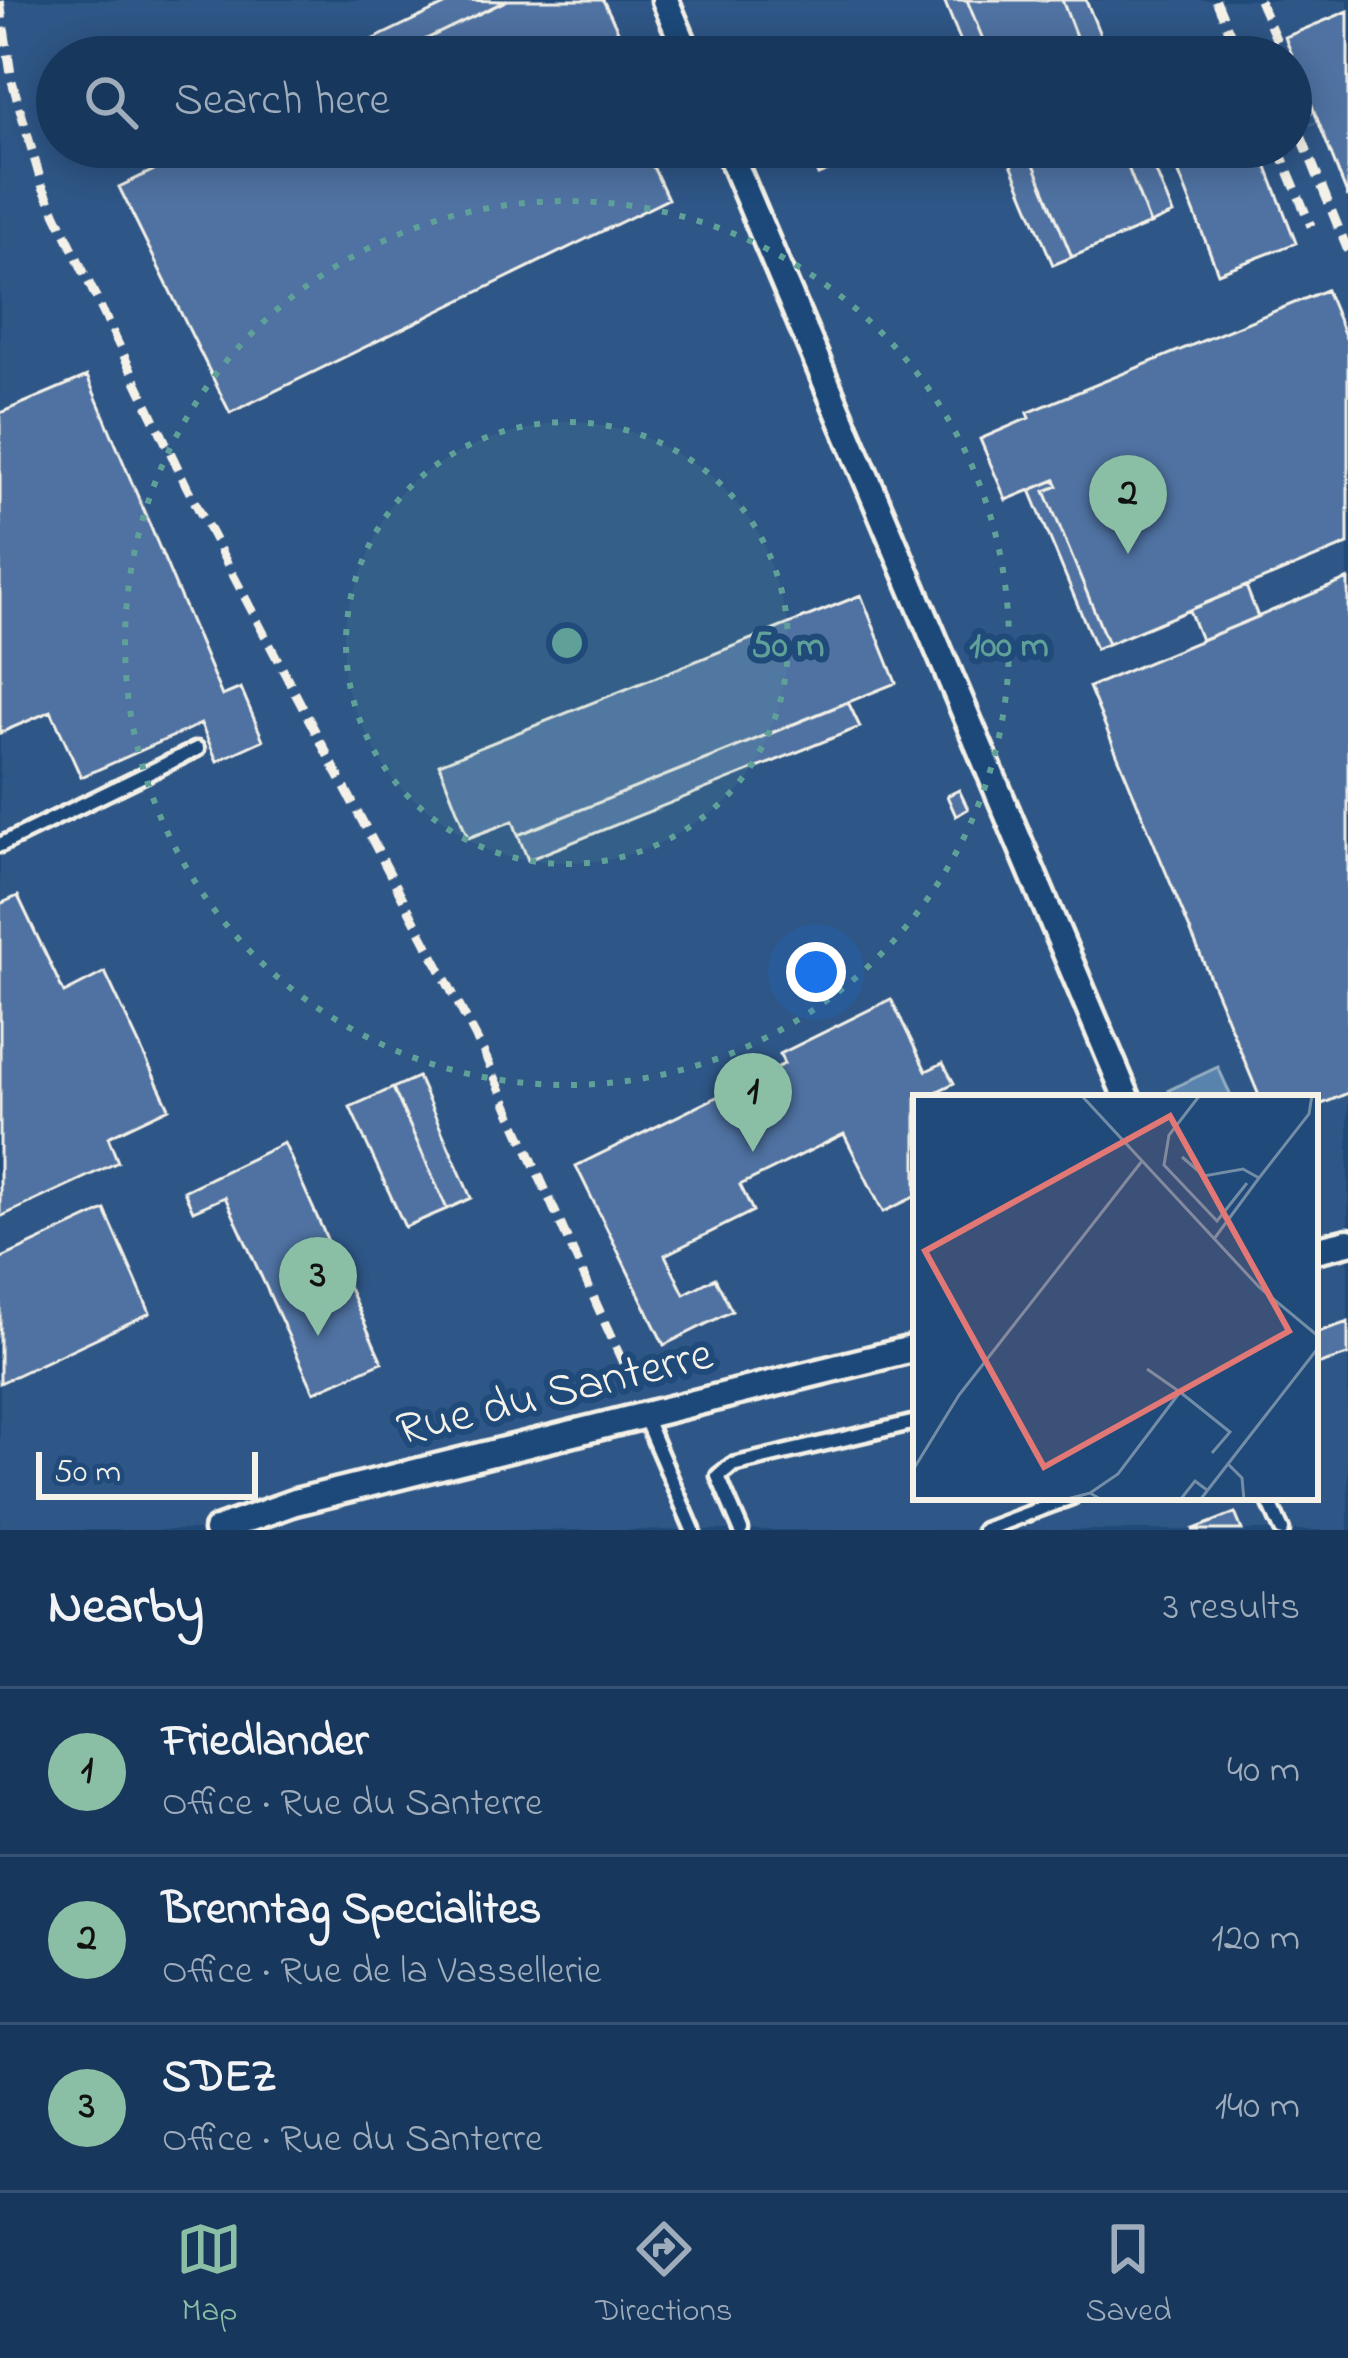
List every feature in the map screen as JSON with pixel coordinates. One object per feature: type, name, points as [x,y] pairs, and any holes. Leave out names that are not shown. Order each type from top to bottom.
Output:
[{"type":"street","points":[[665,0],[680,36]]},
{"type":"street","points":[[737,168],[1125,1095]]},
{"type":"street","points":[[1318,1249],[1348,1242]]},
{"type":"street","name":"Rue du Santerre","points":[[218,1530],[295,1502],[913,1349]]},
{"type":"lane","points":[[0,845],[197,749]]},
{"type":"lane","points":[[644,1415],[693,1530]]},
{"type":"lane","points":[[741,1530],[718,1476],[732,1465],[913,1423]]},
{"type":"lane","points":[[984,1530],[1064,1500]]},
{"type":"lane","points":[[1269,1500],[1282,1530]]},
{"type":"shaded area","points":[[0,0],[1348,0],[1348,1530],[0,1530]]},
{"type":"shaded area","points":[[1218,1067],[1231,1095],[1171,1095],[1169,1090]]},
{"type":"building","points":[[455,0],[505,1],[432,36],[380,36]]},
{"type":"building","points":[[508,0],[603,0],[621,36],[433,36]]},
{"type":"building","points":[[944,0],[967,0],[982,36],[959,36]]},
{"type":"building","points":[[967,0],[1062,0],[1076,36],[982,36]]},
{"type":"building","points":[[1062,0],[1086,0],[1101,36],[1076,36]]},
{"type":"building","points":[[1348,11],[1348,197],[1312,106],[1312,36],[1287,36]]},
{"type":"building","points":[[158,168],[654,168],[668,199],[230,413],[119,187]]},
{"type":"building","points":[[1013,168],[1036,168],[1072,257],[1053,265]]},
{"type":"building","points":[[1036,168],[1128,168],[1150,224],[1072,257]]},
{"type":"building","points":[[1128,168],[1154,168],[1173,214],[1150,224]]},
{"type":"building","points":[[1177,168],[1267,168],[1296,243],[1218,273]]},
{"type":"building","points":[[1326,290],[1348,343],[1348,544],[1108,644],[1045,491],[1058,486],[1055,480],[1006,500],[980,439],[1029,418],[1027,413]]},
{"type":"building","points":[[87,376],[222,696],[241,688],[263,740],[217,761],[201,724],[81,777],[51,711],[0,733],[0,413]]},
{"type":"building","points":[[1055,480],[1058,486],[1045,491],[1108,644],[1096,649],[1030,490]]},
{"type":"building","points":[[1348,579],[1348,1093],[1318,1106],[1318,1095],[1259,1095],[1089,687]]},
{"type":"building","points":[[1246,586],[1258,617],[1201,640],[1189,610]]},
{"type":"building","points":[[861,595],[896,683],[518,835],[513,821],[468,838],[439,764]]},
{"type":"building","points":[[848,702],[860,727],[528,860],[518,835]]},
{"type":"building","points":[[959,790],[968,809],[956,816],[947,796]]},
{"type":"building","points":[[18,896],[64,993],[105,972],[169,1108],[108,1137],[118,1162],[0,1217],[0,904]]},
{"type":"building","points":[[891,999],[926,1071],[943,1063],[954,1083],[938,1091],[940,1095],[913,1095],[913,1197],[883,1212],[844,1134],[740,1185],[753,1211],[665,1255],[684,1294],[715,1278],[732,1311],[664,1345],[576,1166],[784,1064],[780,1054]]},
{"type":"building","points":[[418,1077],[471,1198],[447,1209],[393,1088]]},
{"type":"building","points":[[393,1088],[447,1209],[405,1227],[350,1107]]},
{"type":"building","points":[[284,1143],[382,1362],[314,1392],[225,1197],[193,1211],[184,1191]]},
{"type":"building","points":[[105,1210],[150,1313],[0,1383],[0,1259]]},
{"type":"building","points":[[1348,1322],[1348,1355],[1318,1365],[1318,1332]]},
{"type":"building","points":[[1235,1513],[1242,1530],[1192,1530]]},
{"type":"railway","points":[[1216,0],[1231,36]]},
{"type":"railway","points":[[1259,0],[1275,36]]},
{"type":"railway","points":[[0,1],[12,81],[36,164]]},
{"type":"railway","points":[[1312,163],[1348,251]]},
{"type":"railway","points":[[37,168],[187,487],[484,1053],[631,1381]]},
{"type":"railway","points":[[1287,168],[1311,226]]},
{"type":"place","name":"Brenntag Specialites","points":[[1128,554]]},
{"type":"place","name":"Friedlander","points":[[753,1152]]},
{"type":"place","name":"SDEZ","points":[[318,1336]]}]
